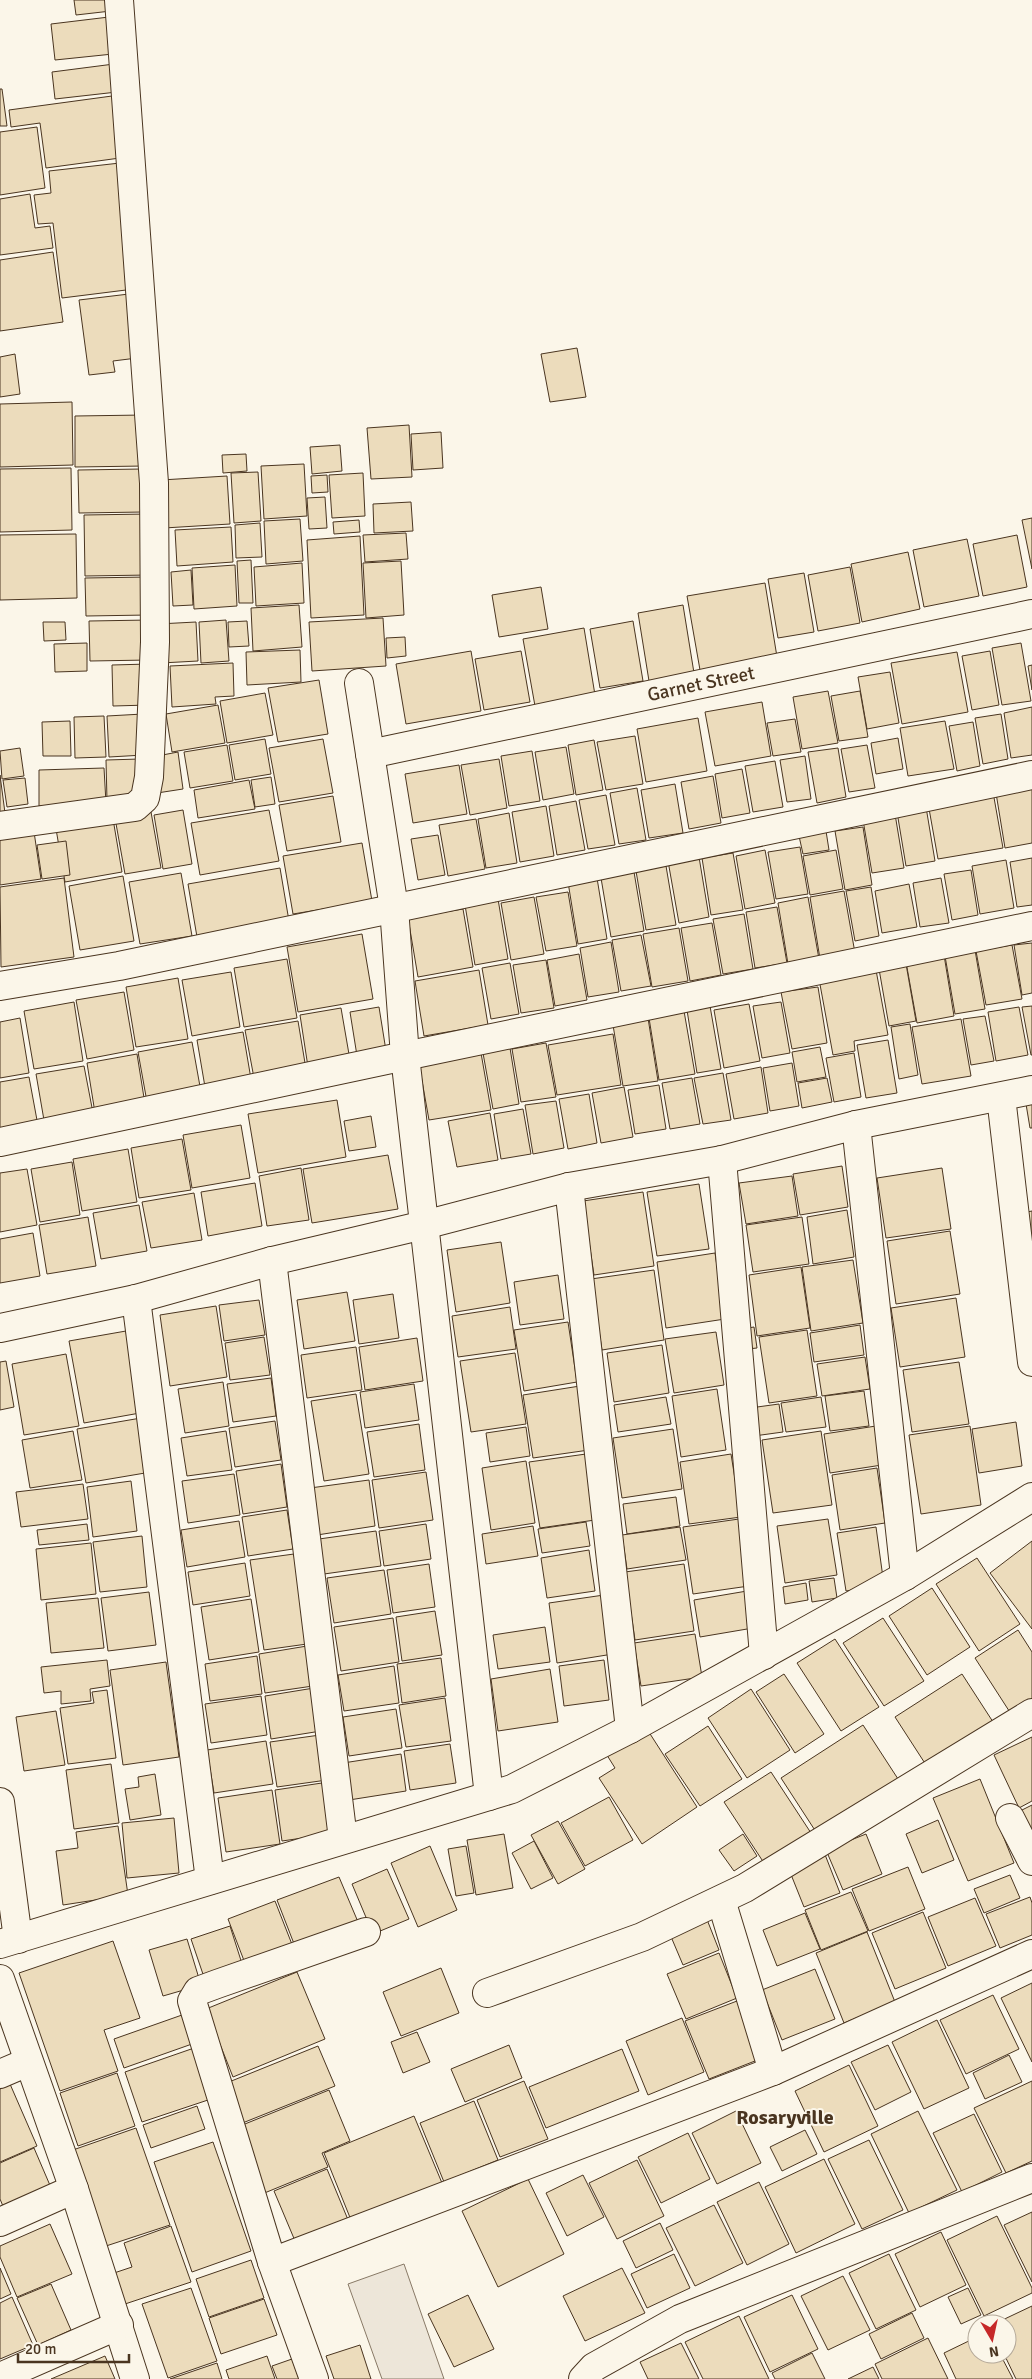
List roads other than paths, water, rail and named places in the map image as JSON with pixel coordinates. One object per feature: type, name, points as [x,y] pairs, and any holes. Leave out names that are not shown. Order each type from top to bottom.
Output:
[{"type":"street","points":[[0,826],[135,807],[146,798],[150,777],[155,642],[154,482],[119,0]]},
{"type":"street","name":"Garnet Street","points":[[370,754],[1032,614]]},
{"type":"street","points":[[359,683],[394,908],[405,1056],[489,1796]]},
{"type":"street","points":[[0,986],[119,966],[1032,774]]},
{"type":"street","points":[[0,1142],[1032,926]]},
{"type":"street","points":[[0,1328],[136,1299],[272,1261],[424,1225],[570,1187],[722,1160],[856,1126],[1032,1090]]},
{"type":"street","points":[[1001,1097],[1032,1362]]},
{"type":"street","points":[[856,1126],[905,1576]]},
{"type":"street","points":[[722,1160],[764,1656]]},
{"type":"street","points":[[570,1187],[630,1729]]},
{"type":"street","points":[[272,1261],[343,1839]]},
{"type":"street","points":[[136,1299],[210,1880]]},
{"type":"street","points":[[0,1802],[9,1941],[512,1789],[630,1729],[764,1656],[905,1576],[1032,1497]]},
{"type":"street","points":[[487,1993],[642,1937],[745,1888],[1032,1713]]},
{"type":"street","points":[[1010,1818],[1032,1861]]},
{"type":"street","points":[[721,1900],[773,2071]]},
{"type":"street","points":[[314,2379],[272,2262],[192,2001],[198,1991],[366,1932]]},
{"type":"street","points":[[272,2262],[773,2071],[1032,1954]]},
{"type":"street","points":[[0,1980],[74,2189],[135,2379]]},
{"type":"street","points":[[0,2074],[28,2062]]},
{"type":"street","points":[[583,2379],[594,2367],[680,2319],[1032,2178]]},
{"type":"street","points":[[0,2222],[74,2189]]},
{"type":"street","points":[[0,2377],[119,2325]]},
{"type":"district","name":"Rosaryville","points":[[785,2117]]}]
